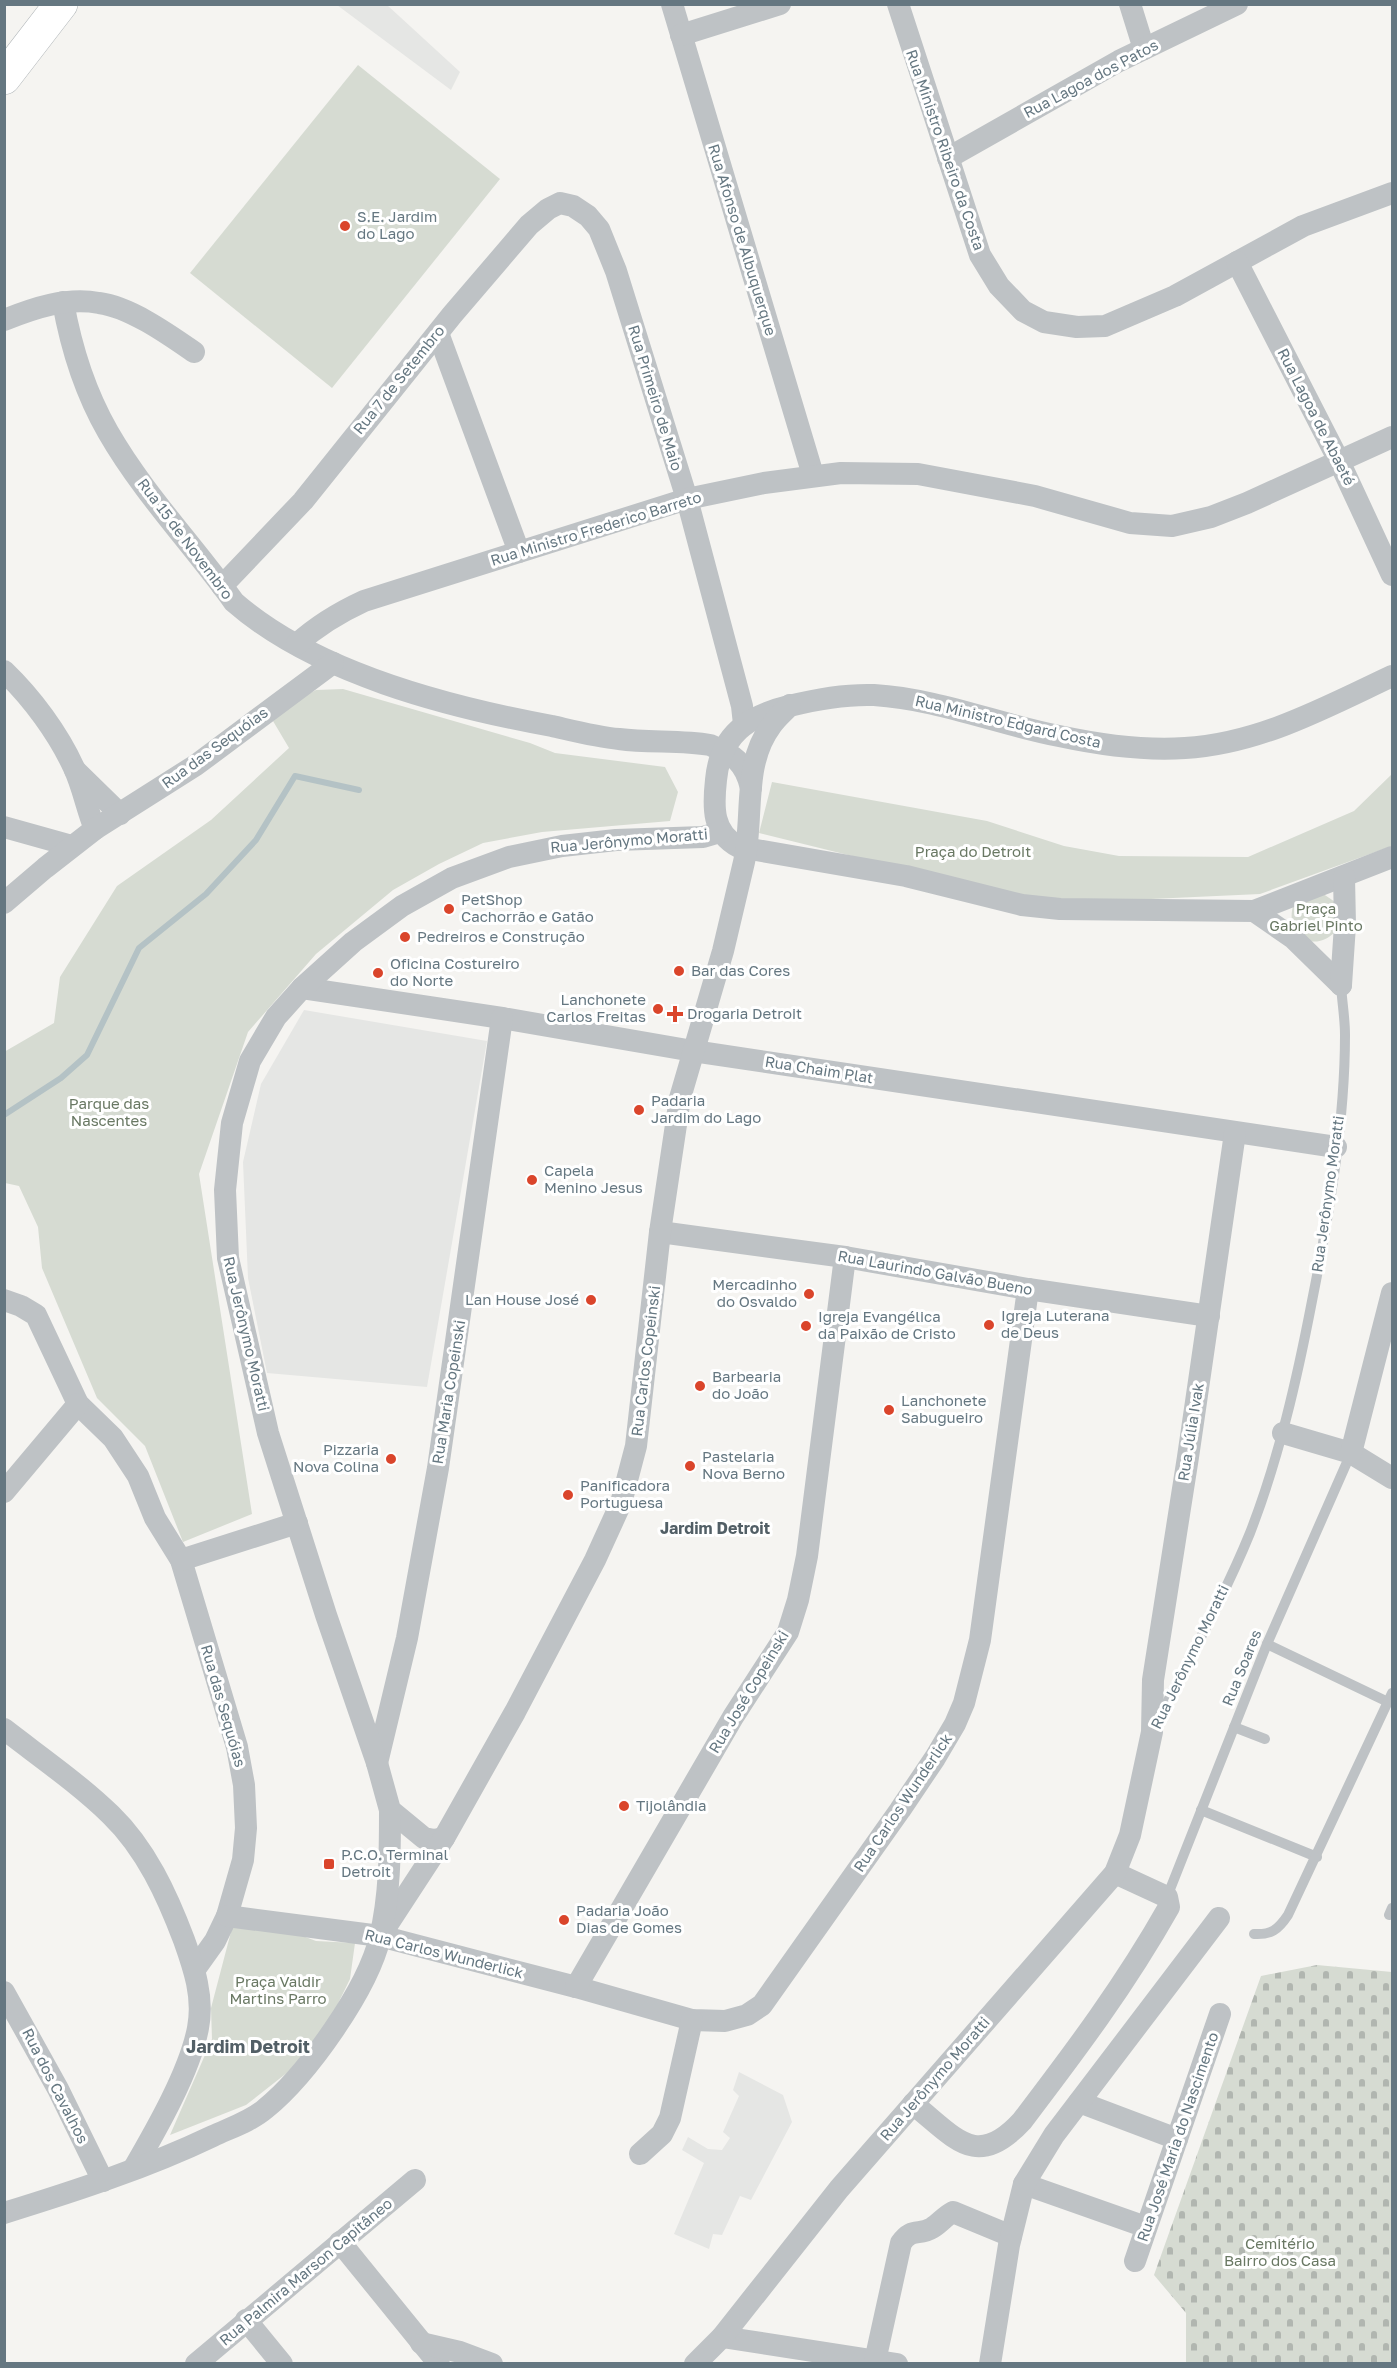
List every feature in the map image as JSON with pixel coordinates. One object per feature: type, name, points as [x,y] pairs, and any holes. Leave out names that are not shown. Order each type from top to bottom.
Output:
[{"type":"main road","points":[[8,58],[33,4]]},
{"type":"main road","points":[[8,58],[61,4]]},
{"type":"street","name":"Rua Afonso de Albuquerque","points":[[672,4],[813,475]]},
{"type":"street","points":[[681,35],[780,4]]},
{"type":"street","name":"Rua Ministro Ribeiro da Costa","points":[[898,4],[980,255],[999,286],[1023,310],[1044,322],[1077,327],[1105,326],[1175,297],[1236,261],[1303,226],[1392,193]]},
{"type":"street","points":[[1130,4],[1144,49]]},
{"type":"street","name":"Rua Lagoa dos Patos","points":[[948,158],[1144,49],[1237,4]]},
{"type":"street","name":"Rua 7 de Setembro","points":[[222,586],[303,501],[438,333],[529,225],[548,209],[560,203],[573,206],[588,216]]},
{"type":"street","name":"Rua Primeiro de Maio","points":[[588,216],[602,237],[616,272],[687,499],[742,706],[744,724]]},
{"type":"street","name":"Rua Lagoa de Abaeté","points":[[1236,261],[1339,460],[1392,575]]},
{"type":"street","points":[[4,320],[34,308],[63,302],[100,303],[119,309],[164,332],[194,352]]},
{"type":"street","name":"Rua 15 de Novembro","points":[[63,302],[70,340],[93,402],[108,432],[133,470],[234,602],[273,633],[333,663],[387,684],[468,708],[616,739],[700,744],[723,751]]},
{"type":"street","points":[[438,333],[519,552]]},
{"type":"street","name":"Rua Ministro Frederico Barreto","points":[[297,644],[317,626],[339,612],[364,601],[687,499],[764,483],[813,475],[880,472],[918,474],[1035,495],[1130,523],[1172,526],[1211,517],[1248,503],[1392,437]]},
{"type":"street","name":"Rua das Sequóias","points":[[4,903],[95,829],[196,765],[333,663]]},
{"type":"street","points":[[4,671],[20,686],[49,726],[74,769],[95,829]]},
{"type":"street","name":"Rua Ministro Edgard Costa","points":[[790,705],[832,697],[884,696],[921,701],[1056,736],[1100,744],[1141,749],[1185,748],[1226,744],[1260,735],[1392,676]]},
{"type":"street","points":[[790,705],[768,710],[744,724],[723,751],[717,773],[716,810],[720,832],[732,843],[747,849],[906,876],[1022,905],[1060,909],[1254,911],[1392,858]]},
{"type":"street","name":"Rua Carlos Copeinski","points":[[380,1936],[434,1838],[541,1664],[595,1560],[621,1503],[636,1446],[660,1232],[680,1098],[723,951],[747,849],[751,788],[756,760],[763,739],[771,725],[790,705]]},
{"type":"street","points":[[683,744],[717,773]]},
{"type":"street","points":[[723,751],[745,767],[751,788]]},
{"type":"street","points":[[74,769],[120,814]]},
{"type":"street","points":[[4,827],[72,846]]},
{"type":"street","name":"Rua Jerônymo Moratti","points":[[380,1936],[389,1873],[390,1810],[377,1763],[268,1433],[228,1258],[225,1190],[232,1123],[250,1060],[276,1017],[302,988],[353,942],[402,906],[452,878],[508,856],[562,846],[616,840],[703,837],[720,832]]},
{"type":"street","name":"Rua Jerônymo Moratti","points":[[1341,985],[1345,925],[1344,877]]},
{"type":"street","points":[[1254,911],[1293,938],[1341,985]]},
{"type":"street","name":"Rua Chaim Plat","points":[[302,988],[502,1018],[693,1051],[1336,1147]]},
{"type":"street","name":"Rua Maria Copeinski","points":[[377,1763],[407,1638],[436,1479],[502,1018]]},
{"type":"street","name":"Rua Júlia Ivak","points":[[1152,1732],[1153,1680],[1235,1133]]},
{"type":"street","name":"Rua Laurindo Galvão Bueno","points":[[660,1232],[845,1257],[1028,1289],[1209,1316]]},
{"type":"street","name":"Rua José Copeinski","points":[[576,1987],[733,1717],[788,1632],[798,1600],[807,1556],[845,1257]]},
{"type":"street","name":"Rua Carlos Wunderlick","points":[[227,1916],[380,1936],[692,2020],[725,2021],[747,2015],[762,2005],[900,1810],[955,1724],[970,1682],[980,1640],[1028,1289]]},
{"type":"street","points":[[1351,1453],[1392,1293]]},
{"type":"street","points":[[4,1300],[36,1315],[78,1404],[4,1492]]},
{"type":"street","name":"Rua das Sequóias","points":[[78,1404],[113,1438],[138,1476],[155,1518],[181,1560],[237,1747],[244,1785],[246,1828],[243,1860],[227,1916],[215,1941],[195,1969]]},
{"type":"street","points":[[1283,1433],[1351,1453],[1392,1478]]},
{"type":"street","points":[[181,1560],[297,1523]]},
{"type":"street","points":[[4,1729],[76,1785],[112,1816],[133,1840],[156,1875],[195,1969],[201,2005],[195,2042],[168,2104],[134,2168]]},
{"type":"street","name":"Rua Jerônymo Moratti","points":[[695,2364],[722,2337],[839,2189],[1115,1873],[1130,1835],[1152,1732]]},
{"type":"street","points":[[390,1810],[434,1838]]},
{"type":"street","points":[[913,2104],[967,2144],[981,2147],[993,2145],[1007,2137],[1022,2121],[1114,1998],[1169,1907],[1167,1897],[1115,1873]]},
{"type":"street","points":[[990,2364],[1011,2236],[1024,2184],[1054,2135],[1219,1918]]},
{"type":"street","points":[[4,2213],[103,2181],[201,2142],[265,2109],[303,2070],[349,2004],[373,1961],[380,1936]]},
{"type":"street","name":"Rua dos Cavalhos","points":[[4,1992],[58,2089],[103,2181]]},
{"type":"street","name":"Rua José Maria do Nascimento","points":[[1135,2261],[1221,2014]]},
{"type":"street","points":[[640,2154],[662,2134],[670,2118],[692,2020]]},
{"type":"street","points":[[1079,2102],[1177,2139]]},
{"type":"street","name":"Rua Palmira Marson Capitâneo","points":[[196,2364],[340,2241],[416,2180]]},
{"type":"street","points":[[1024,2184],[1146,2228]]},
{"type":"street","points":[[722,2337],[886,2362],[901,2243],[906,2236],[913,2232],[931,2229],[953,2212],[1011,2236]]},
{"type":"street","points":[[340,2241],[439,2364]]},
{"type":"street","points":[[246,2320],[282,2364]]},
{"type":"street","points":[[421,2343],[460,2352],[492,2364]]},
{"type":"lane","name":"Rua Jerônymo Moratti","points":[[1152,1732],[1250,1533],[1283,1433],[1329,1212],[1345,1034],[1341,985]]},
{"type":"lane","name":"Rua Soares","points":[[1167,1897],[1267,1644],[1351,1453]]},
{"type":"lane","points":[[1254,1934],[1273,1933],[1281,1926],[1317,1857],[1390,1698],[1267,1644]]},
{"type":"lane","points":[[1234,1727],[1265,1739]]},
{"type":"lane","points":[[1201,1810],[1317,1857]]},
{"type":"shaded area","points":[[337,5],[387,5],[460,72],[451,90]]},
{"type":"shaded area","points":[[304,1010],[487,1041],[427,1387],[267,1373],[248,1278],[243,1162],[261,1084]]},
{"type":"shaded area","points":[[739,2072],[783,2095],[792,2122],[751,2200],[740,2196],[722,2235],[713,2234],[709,2249],[674,2234],[704,2163],[682,2150],[688,2137],[708,2149],[722,2150],[730,2138],[723,2132],[739,2096],[733,2090]]},
{"type":"green space","name":"S.E. Jardim do Lago","points":[[358,65],[500,179],[332,388],[190,273]]},
{"type":"green space","name":"Parque das Nascentes","points":[[343,689],[530,743],[555,753],[665,767],[678,792],[670,821],[542,832],[483,843],[439,864],[393,890],[316,954],[248,1032],[199,1174],[252,1514],[183,1542],[145,1446],[97,1398],[42,1268],[38,1227],[19,1186],[5,1183],[4,1052],[54,1023],[60,977],[117,886],[211,820],[289,748],[273,721],[300,698],[316,690]]},
{"type":"green space","name":"Praça do Detroit","points":[[1392,774],[1392,846],[1260,894],[1086,902],[1002,893],[759,833],[772,782],[987,821],[1064,846],[1119,856],[1248,857],[1354,811]]},
{"type":"green space","name":"Praça Gabriel Pinto","points":[[1322,893],[1335,902],[1335,932],[1327,938],[1310,941],[1297,933],[1293,925],[1293,906]]},
{"type":"green space","name":"Praça Valdir Martins Parro","points":[[232,1928],[284,1929],[316,1941],[355,1943],[350,1979],[323,2034],[288,2072],[246,2105],[170,2135],[212,2039],[211,2008]]},
{"type":"green space","name":"Cemitério Bairro dos Casa","points":[[1317,1965],[1392,1972],[1392,2363],[1186,2363],[1186,2313],[1154,2275],[1261,1976]]},
{"type":"waterway","points":[[4,1115],[61,1078],[87,1055],[139,948],[206,894],[256,840],[295,776],[359,790]]},
{"type":"place","name":"S.E. Jardim do Lago","points":[[345,226]]},
{"type":"place","name":"PetShop Cachorrão e Gatão","points":[[449,909]]},
{"type":"place","name":"Pedreiros e Construção","points":[[405,937]]},
{"type":"place","name":"Bar das Cores","points":[[679,971]]},
{"type":"place","name":"Oficina Costureiro do Norte","points":[[378,973]]},
{"type":"place","name":"Lanchonete Carlos Freitas","points":[[658,1009]]},
{"type":"place","name":"Drogaria Detroit","points":[[675,1014]]},
{"type":"place","name":"Padaria Jardim do Lago","points":[[639,1110]]},
{"type":"place","name":"Capela Menino Jesus","points":[[532,1180]]},
{"type":"place","name":"Mercadinho do Osvaldo","points":[[809,1294]]},
{"type":"place","name":"Lan House José","points":[[591,1300]]},
{"type":"place","name":"Igreja Luterana de Deus","points":[[989,1325]]},
{"type":"place","name":"Igreja Evangélica da Paixão de Cristo","points":[[806,1326]]},
{"type":"place","name":"Barbearia do João","points":[[700,1386]]},
{"type":"place","name":"Lanchonete Sabugueiro","points":[[889,1410]]},
{"type":"place","name":"Pizzaria Nova Colina","points":[[391,1459]]},
{"type":"place","name":"Pastelaria Nova Berno","points":[[690,1466]]},
{"type":"place","name":"Panificadora Portuguesa","points":[[568,1495]]},
{"type":"place","name":"Tijolândia","points":[[624,1806]]},
{"type":"place","name":"P.C.O. Terminal Detroit","points":[[329,1864]]},
{"type":"place","name":"Padaria João Dias de Gomes","points":[[564,1920]]},
{"type":"district","name":"Jardim Detroit","points":[[715,1528]]},
{"type":"district","name":"Jardim Detroit","points":[[248,2047]]}]
